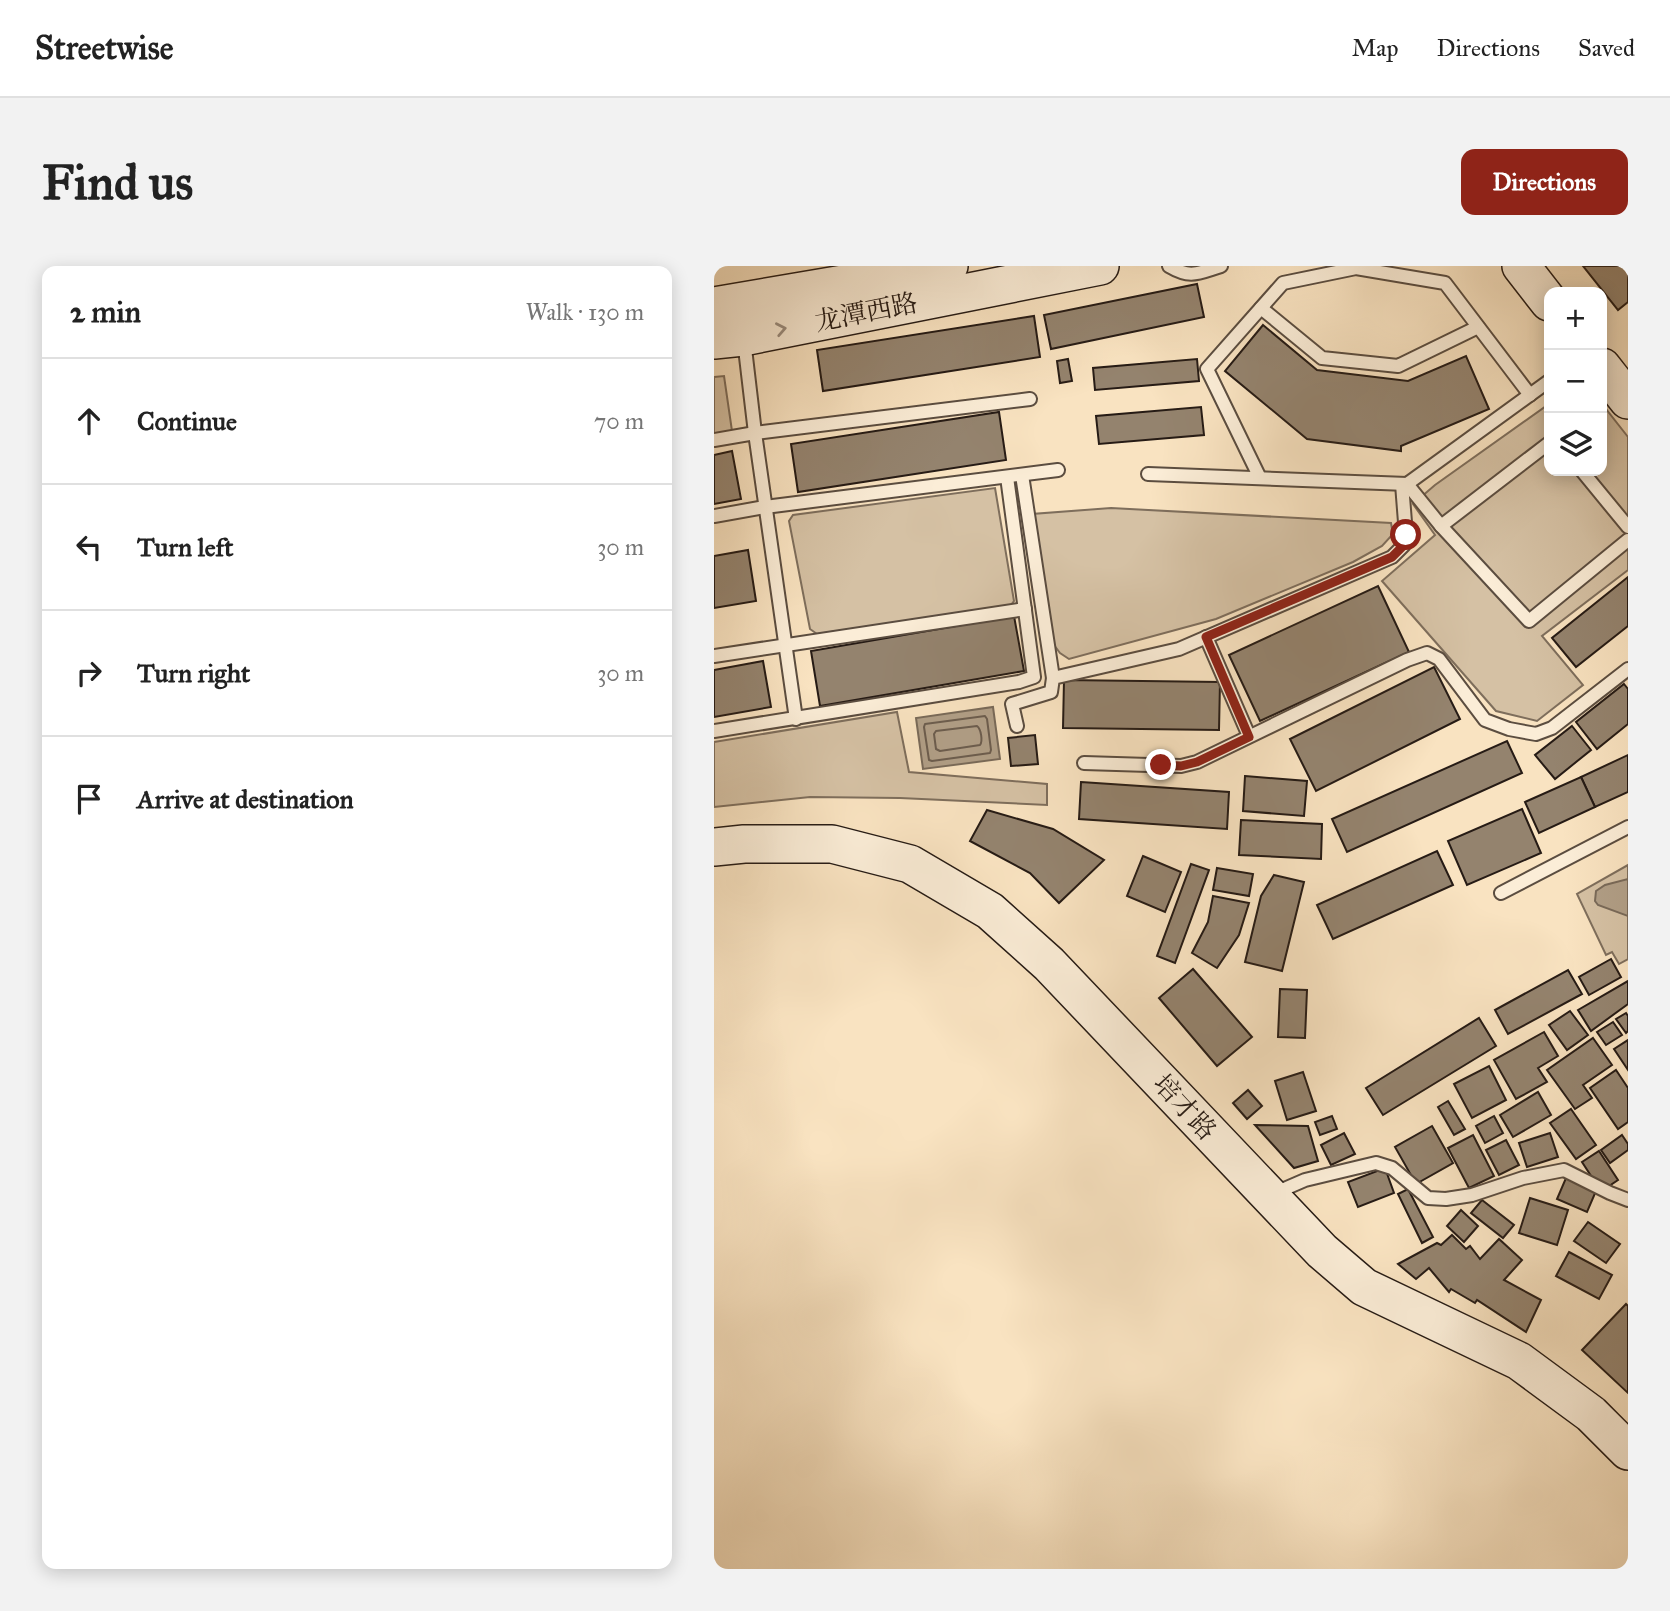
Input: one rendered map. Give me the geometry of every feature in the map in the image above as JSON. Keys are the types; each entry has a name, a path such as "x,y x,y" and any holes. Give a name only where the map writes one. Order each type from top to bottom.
{"street":[{"name":"龙潭西路","path":"714,306 949,266"},
{"name":"龙潭西路","path":"729,338 1100,266"},
{"path":"1521,266 1544,296"},
{"path":"1607,373 1628,400"},
{"name":"培才路","path":"714,847 744,844 832,844 909,864 990,911 1049,964 1322,1251 1364,1287 1519,1361 1591,1414 1628,1451"}],"lane":[{"path":"1169,266 1182,274 1197,274 1221,266"},
{"path":"1260,478 1207,369 1283,283 1356,268 1445,283 1530,395"},
{"path":"1261,308 1322,358 1398,366 1478,327"},
{"path":"729,338 755,433 796,719"},
{"path":"1148,474 1405,484 1544,385"},
{"path":"714,440 1030,399"},
{"path":"1441,526 1544,447"},
{"path":"714,516 765,507 1058,470"},
{"path":"1017,726 1012,704 1051,692 1054,678 1022,475"},
{"path":"1586,476 1628,527"},
{"path":"714,731 1018,682 1034,677 1007,477"},
{"path":"1405,484 1529,621 1628,540"},
{"path":"1054,678 1179,649 1392,557 1404,545 1406,535 1405,484"},
{"path":"714,656 1025,609"},
{"path":"1206,637 1249,737"},
{"path":"1084,763 1181,766 1197,762 1407,660 1427,653 1439,659 1485,720 1509,729 1536,734 1552,728 1628,669"},
{"path":"1501,893 1628,827"},
{"path":"1269,1196 1305,1180 1376,1163 1392,1168 1428,1198 1446,1199 1472,1195 1522,1178 1564,1170 1610,1194 1628,1200"}],"shaded area":[{"path":"724,376 732,431 714,434 714,377"},
{"path":"1544,408 1544,476 1607,476 1607,410 1628,437 1628,570 1542,636 1583,685 1537,721 1496,711 1382,581 1435,535 1413,504 1435,485"},
{"path":"995,488 1014,601 1010,606 817,634 810,629 789,521 793,515"},
{"path":"1111,508 1391,523 1393,534 1382,546 1353,562 1216,619 1069,659 1060,653 1051,641 1032,514"},
{"path":"897,712 909,772 1047,784 1047,805 810,797 714,807 714,742"},
{"path":"1628,865 1628,959 1619,964 1612,952 1606,955 1577,894"}],"water":[{"path":"993,707 1000,759 923,769 916,718"},
{"path":"1628,879 1628,916 1598,905 1595,901 1596,891 1605,885"}],"building":[{"path":"1583,266 1628,266 1628,302 1618,310 1607,296 1607,287 1600,287"},
{"path":"1197,284 1204,317 1051,349 1044,315"},
{"path":"1034,316 1040,357 823,391 817,350"},
{"path":"1263,325 1317,370 1408,381 1466,356 1489,409 1401,446 1401,451 1307,439 1225,371"},
{"path":"1068,359 1072,381 1060,383 1057,361"},
{"path":"1197,359 1199,381 1095,390 1093,368"},
{"path":"1201,407 1204,435 1099,444 1096,416"},
{"path":"999,412 1006,460 798,492 791,444"},
{"path":"732,451 741,499 714,504 714,455"},
{"path":"748,550 756,601 714,608 714,556"},
{"path":"1628,577 1628,626 1576,667 1552,638"},
{"path":"1378,586 1409,652 1260,721 1229,655"},
{"path":"1014,616 1024,671 820,706 811,651"},
{"path":"763,661 771,707 714,717 714,670"},
{"path":"1434,667 1460,719 1316,791 1290,739"},
{"path":"1064,680 1220,682 1219,730 1063,728"},
{"path":"1624,684 1628,689 1628,724 1597,749 1576,722"},
{"path":"1572,726 1591,750 1555,779 1535,755"},
{"path":"1035,735 1038,764 1011,766 1008,738"},
{"path":"1507,741 1522,773 1347,852 1332,819"},
{"path":"1628,755 1628,792 1595,807 1581,777"},
{"path":"1245,776 1307,781 1304,816 1243,811"},
{"path":"1581,777 1595,807 1539,833 1525,802"},
{"path":"1081,782 1229,792 1227,829 1079,819"},
{"path":"1522,809 1541,853 1467,885 1448,841"},
{"path":"987,810 1053,829 1104,860 1059,903 1030,873 970,841"},
{"path":"1241,820 1322,824 1321,859 1239,855"},
{"path":"1437,851 1453,885 1333,939 1317,905"},
{"path":"1143,856 1181,872 1165,912 1127,896"},
{"path":"1191,864 1209,870 1175,963 1157,956"},
{"path":"1217,868 1253,874 1249,896 1213,890"},
{"path":"1274,875 1304,882 1282,971 1245,962 1261,896"},
{"path":"1213,896 1249,903 1239,935 1217,968 1192,953 1208,922"},
{"path":"1611,959 1621,977 1589,995 1579,977"},
{"path":"1193,969 1252,1037 1217,1066 1159,998"},
{"path":"1568,970 1582,994 1508,1034 1495,1010"},
{"path":"1628,981 1628,1004 1591,1031 1578,1010"},
{"path":"1280,989 1307,990 1305,1038 1278,1037"},
{"path":"1570,1011 1588,1035 1567,1050 1549,1025"},
{"path":"1626,1013 1628,1031 1626,1033 1616,1019"},
{"path":"1479,1018 1496,1046 1383,1115 1366,1088"},
{"path":"1613,1022 1622,1035 1606,1045 1597,1032"},
{"path":"1544,1032 1558,1056 1538,1068 1547,1082 1516,1099 1494,1060"},
{"path":"1593,1038 1612,1065 1583,1085 1592,1098 1575,1109 1547,1070"},
{"path":"1628,1040 1628,1070 1614,1049"},
{"path":"1489,1066 1506,1100 1472,1118 1454,1084"},
{"path":"1616,1070 1628,1088 1628,1122 1618,1129 1590,1088"},
{"path":"1303,1072 1316,1111 1287,1120 1275,1081"},
{"path":"1248,1090 1262,1106 1247,1119 1233,1103"},
{"path":"1538,1092 1551,1115 1513,1137 1500,1115"},
{"path":"1448,1101 1465,1129 1454,1135 1438,1107"},
{"path":"1571,1109 1596,1145 1576,1159 1550,1123"},
{"path":"1332,1116 1337,1129 1320,1135 1315,1122"},
{"path":"1494,1116 1503,1133 1485,1143 1476,1126"},
{"path":"1255,1125 1308,1126 1318,1161 1294,1168"},
{"path":"1432,1126 1453,1163 1416,1184 1395,1147"},
{"path":"1344,1133 1355,1154 1331,1165 1321,1145"},
{"path":"1550,1133 1558,1157 1527,1167 1519,1143"},
{"path":"1473,1135 1494,1176 1469,1188 1448,1148"},
{"path":"1622,1135 1628,1144 1628,1150 1610,1163 1601,1150"},
{"path":"1506,1140 1519,1165 1499,1175 1486,1150"},
{"path":"1599,1151 1618,1180 1606,1188 1595,1182 1582,1162"},
{"path":"1385,1168 1394,1193 1358,1207 1348,1182"},
{"path":"1566,1178 1596,1191 1587,1212 1557,1199"},
{"path":"1408,1189 1433,1237 1422,1243 1398,1194"},
{"path":"1530,1198 1568,1210 1557,1245 1519,1233"},
{"path":"1482,1200 1514,1225 1503,1238 1471,1213"},
{"path":"1461,1210 1478,1226 1464,1242 1447,1226"},
{"path":"1588,1222 1620,1244 1606,1263 1574,1241"},
{"path":"1452,1235 1466,1249 1470,1246 1480,1259 1499,1239 1522,1260 1504,1280 1541,1300 1526,1332 1477,1300 1475,1303 1451,1289 1449,1292 1429,1268 1416,1279 1398,1264 1437,1243 1441,1245"},
{"path":"1569,1252 1612,1275 1599,1299 1556,1276"},
{"path":"1626,1304 1628,1306 1628,1393 1582,1350"}],"route":[{"path":"1161,765 1181,766 1197,762 1249,737 1206,637 1392,557 1404,545 1406,535"}]}
